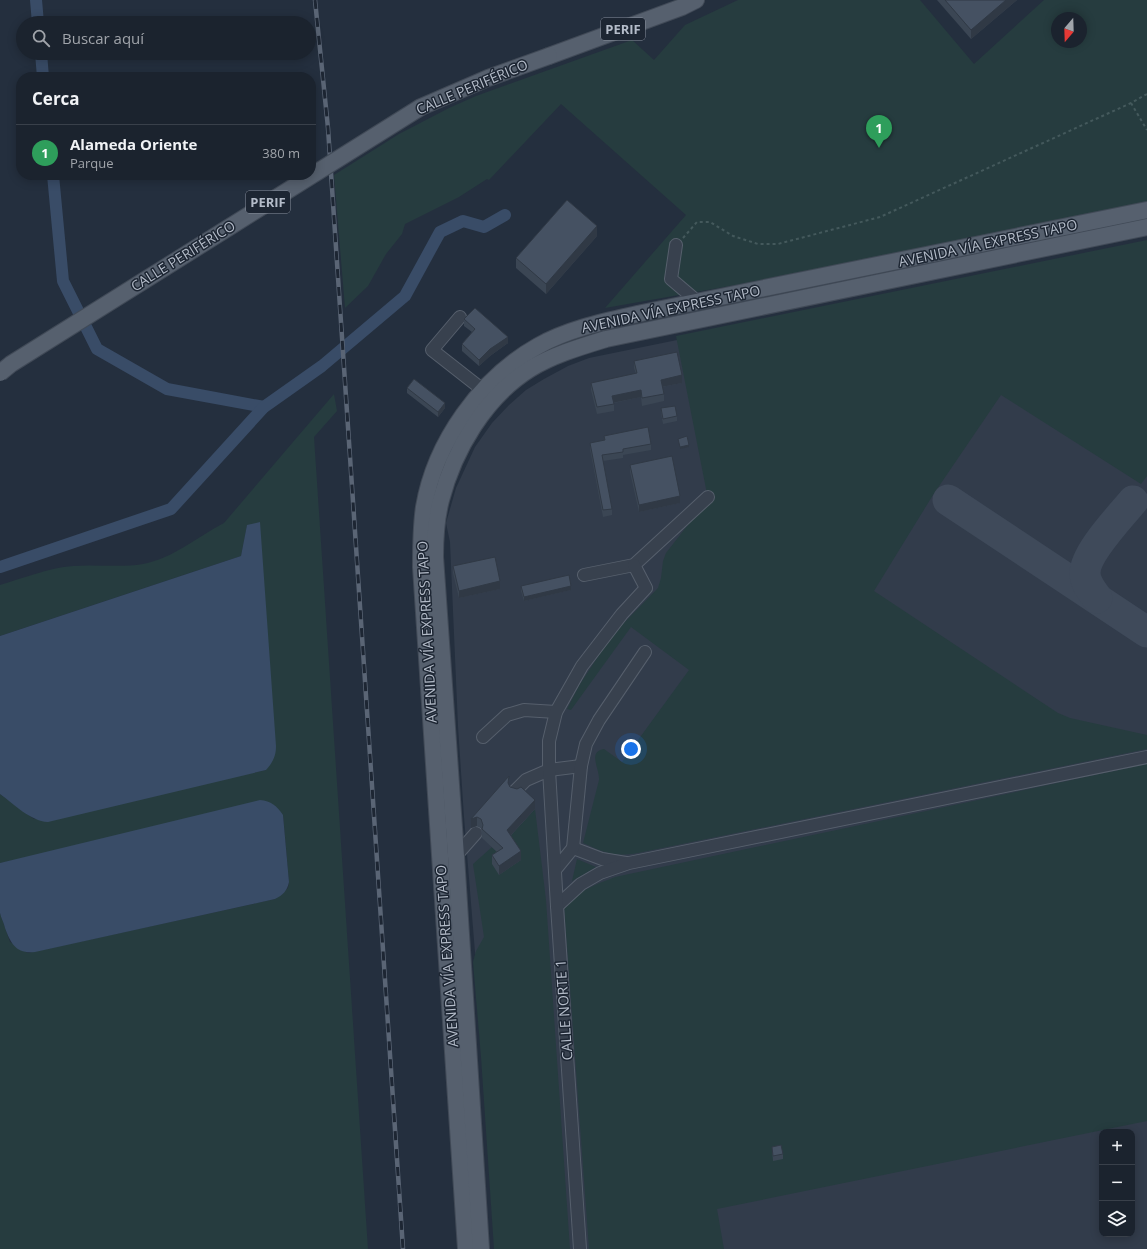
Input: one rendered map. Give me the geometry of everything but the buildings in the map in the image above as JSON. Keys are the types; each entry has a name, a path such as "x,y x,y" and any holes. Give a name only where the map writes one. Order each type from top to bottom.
{"main road":[{"name":"CALLE PERIFÉRICO","path":"316,173 421,107 488,78 682,7 696,0"},
{"name":"CALLE PERIFÉRICO","path":"0,373 24,356 305,180"},
{"name":"AVENIDA VÍA EXPRESS TAPO","path":"466,1249 421,568 421,537 424,507 430,481 438,460 468,408 494,378 516,360 538,346 567,333 594,324 1147,210"},
{"name":"AVENIDA VÍA EXPRESS TAPO","path":"481,1249 456,856 434,557 440,501 448,476 456,458 476,423 508,385 530,370 550,359 574,349 606,339 1147,227"}],"lane":[{"path":"676,245 671,279 698,302"},
{"path":"460,317 432,350 483,390"},
{"path":"584,576 634,565 708,497"},
{"name":"CALLE NORTE 1","path":"580,1249 548,770 549,741 556,712 582,666 622,614 646,588 634,565"},
{"path":"555,870 573,848 581,766 586,744 599,720 646,652"},
{"path":"483,737 507,715 524,710 556,712"},
{"path":"557,906 581,884 600,873 629,863 1147,757"},
{"path":"515,790 526,780 548,770 581,766"},
{"path":"441,873 476,833"},
{"path":"573,848 602,859 629,863"}],"path":[{"path":"676,245 697,222 710,222 733,236 758,244 778,244 880,217 1131,103 1147,94"},
{"path":"1131,103 1147,130"}],"shaded area":[{"path":"1147,244 1147,1249 495,1249 482,1038 458,726 450,542 446,523 456,488 475,447 492,423 526,390 568,366 589,358"}],"green space":[{"path":"738,0 920,0 974,64 1044,0 1147,0 1147,203 736,285 605,308 686,215 561,104 489,180 487,179 459,197 405,224 402,234 386,254 368,286 345,308 334,175 399,134 476,96 632,40 654,60 685,25"},
{"path":"1147,240 1147,476 1141,484 1001,395 933,495 874,591 1058,713 1070,718 1147,735 1147,749 638,853 622,855 609,853 583,843 599,780 595,757 596,754 604,749 622,762 689,670 631,627 571,710 567,709 580,684 607,643 619,628 658,588 666,553 708,499 676,336"},
{"path":"334,394 337,411 314,437 368,1249 0,1249 0,913 10,942 28,953 275,899 288,888 289,882 283,815 0,863 0,794 34,819 266,770 247,526 241,556 0,636 0,585 45,571 64,567 126,566 143,564 175,552 224,523"},
{"path":"1147,764 1147,1121 1108,1129 1099,1129 1099,1131 717,1209 724,1249 589,1249 564,905 588,888 615,877"},
{"path":"535,809 546,900 570,1249 494,1249 473,962 476,951 484,937 473,864 492,847 497,851"},
{"path":"577,859 596,867 572,881"}],"water":[{"path":"260,522 276,746 274,759 266,770 48,822 35,819 0,794 0,636 241,556 247,525"},
{"path":"260,800 273,804 283,815 289,882 286,890 275,899 35,952 19,950 12,943 0,913 0,863"}],"waterway":[{"path":"36,0 37,16"},
{"path":"42,60 43,72"},
{"path":"53,180 63,281 97,349 167,389 264,407"},
{"path":"0,567 171,509 264,407 322,366 405,296 440,232 463,221 484,227 505,215"}],"taxiway":[{"path":"948,500 1147,632"},
{"path":"1097,598 1086,580 1085,573 1087,565 1104,536 1133,501"}],"railway":[{"path":"315,0 328,128 403,1249"}],"place":[{"name":"Alameda Oriente","path":"879,148"}]}
